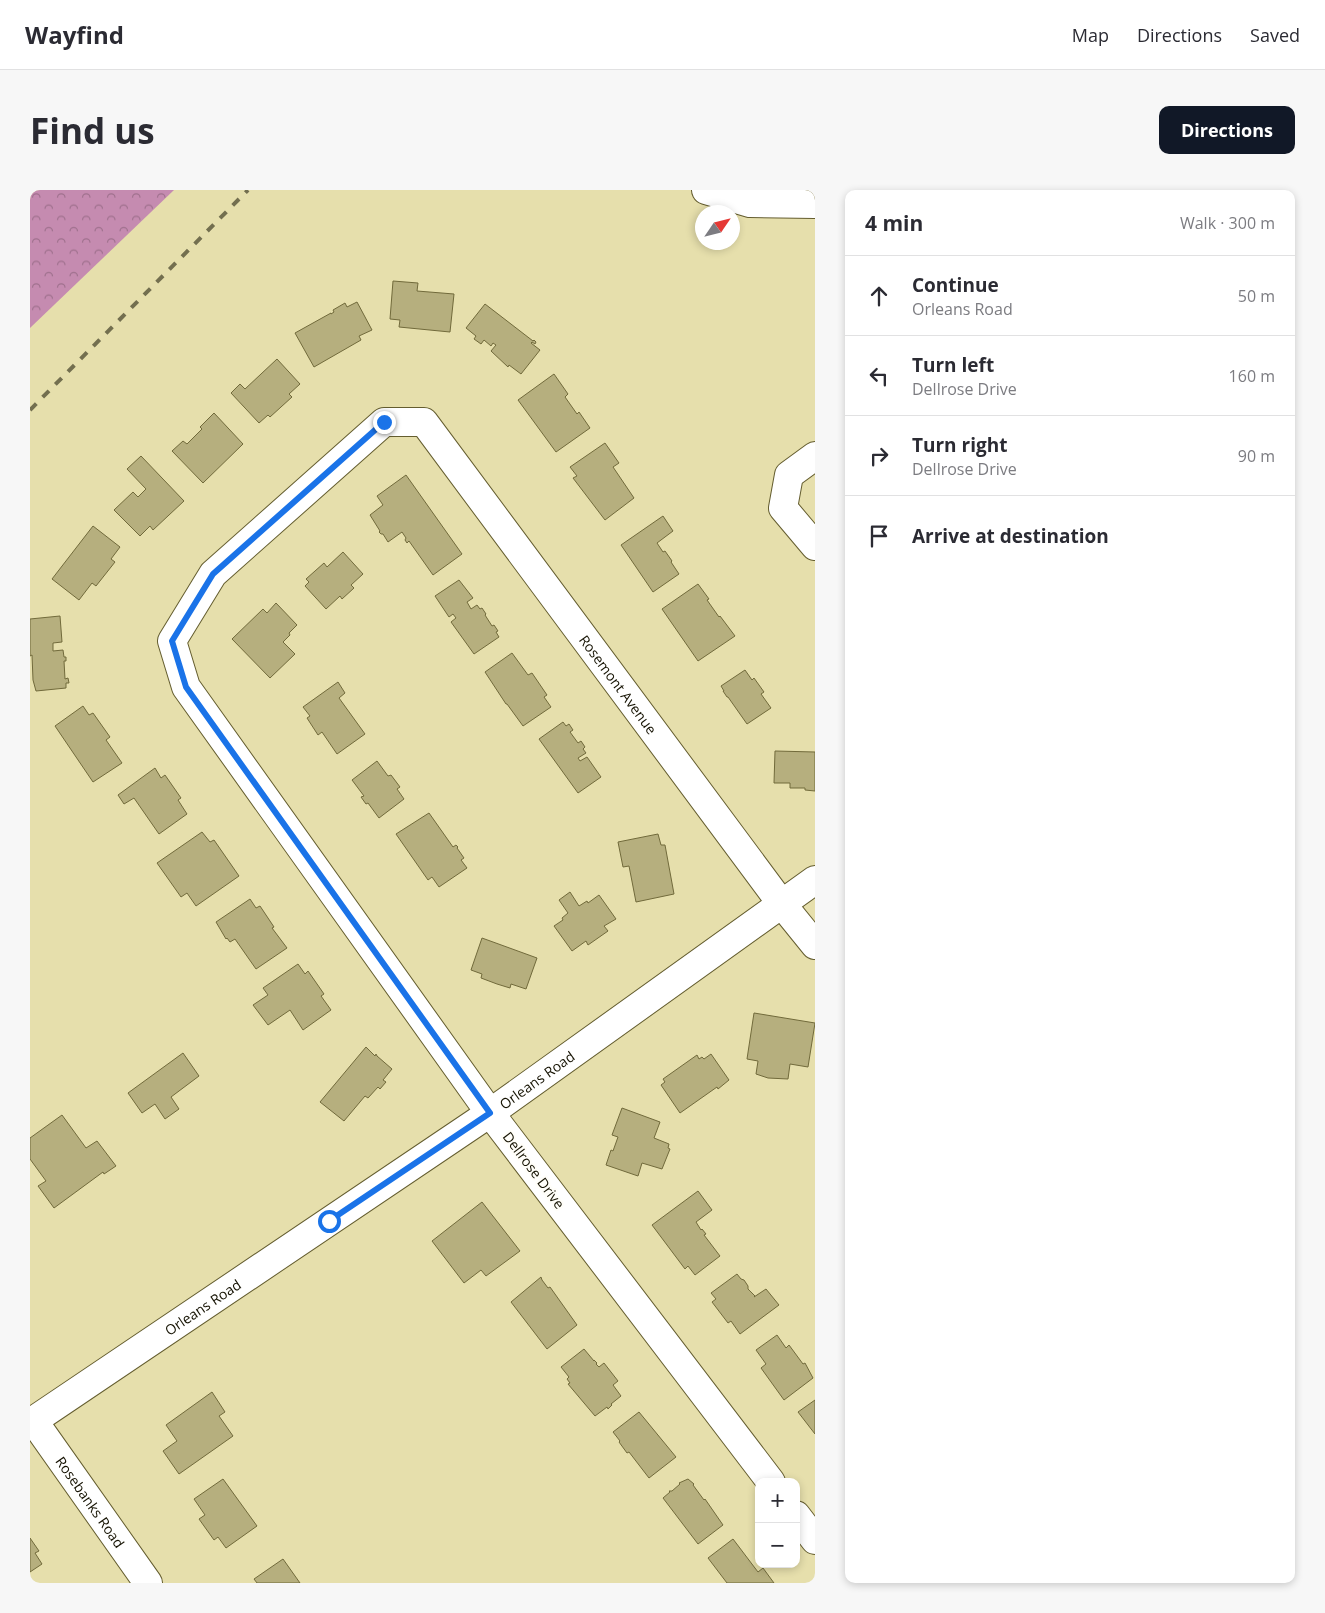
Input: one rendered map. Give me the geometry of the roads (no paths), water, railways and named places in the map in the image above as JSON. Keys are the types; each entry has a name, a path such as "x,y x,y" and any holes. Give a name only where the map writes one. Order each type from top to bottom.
{"street":[{"path":"706,190 750,202 815,204"},
{"name":"Dellrose Drive","path":"424,422 384,422 213,574 172,641 186,687 490,1113 768,1478"},
{"name":"Rosemont Avenue","path":"424,422 781,903 815,945"},
{"path":"815,456 789,475 782,508 815,546"},
{"name":"Orleans Road","path":"32,1421 490,1113 815,880"},
{"name":"Rosebanks Road","path":"32,1421 148,1583"},
{"path":"800,1520 815,1540"}],"railway":[{"path":"30,410 248,190"}]}
